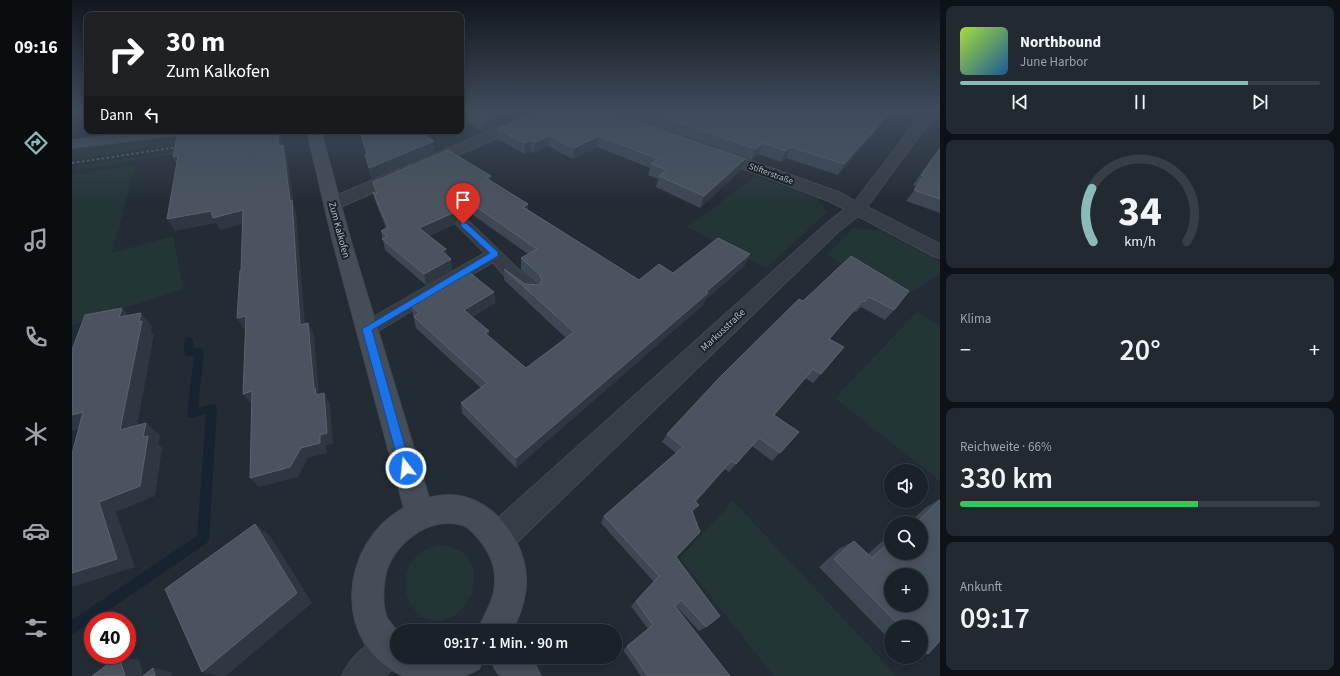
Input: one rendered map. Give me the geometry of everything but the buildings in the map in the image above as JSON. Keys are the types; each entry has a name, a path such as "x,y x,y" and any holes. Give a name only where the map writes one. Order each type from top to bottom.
{"street":[{"path":"72,144 92,142"},
{"name":"Zum Kalkofen","path":"317,142 332,204 420,514"},
{"path":"332,204 476,142"},
{"name":"Markusstraße","path":"499,538 833,227 858,208 908,142"},
{"name":"Stifterstraße","path":"700,148 835,197 940,252"},
{"path":"390,646 374,627 368,606 367,599 370,572 381,547 398,527 420,514 442,509 464,511 484,522 499,538 509,561 511,588 504,615 498,624"},
{"path":"360,676 390,657"},
{"path":"420,664 438,666 444,664"},
{"path":"513,664 523,676"}],"lane":[{"path":"463,224 496,254 510,272 532,291"},
{"path":"367,329 496,254"}],"shaded area":[{"path":"132,142 193,142 72,160 72,149"},
{"path":"225,142 247,142 76,170 77,166 166,153"},
{"path":"135,165 112,253 173,236 183,289 72,325 72,175"},
{"path":"756,176 817,198 827,212 766,268 688,227"},
{"path":"853,228 882,231 940,262 940,274 899,300 827,255"},
{"path":"917,312 940,326 940,481 928,472 928,464 918,464 835,398"},
{"path":"733,501 884,662 884,664 897,676 774,676 680,558"},
{"path":"439,545 460,551 471,563 474,578 470,594 462,609 449,618 434,621 418,613 413,607 406,593 406,576 408,569 417,556 430,548"}],"waterway":[{"path":"72,628 203,539 212,408 192,414 199,351 189,353 189,340"}],"railway":[{"path":"72,163 185,146"}],"route":[{"path":"406,468 367,329 496,254 463,224"}]}
